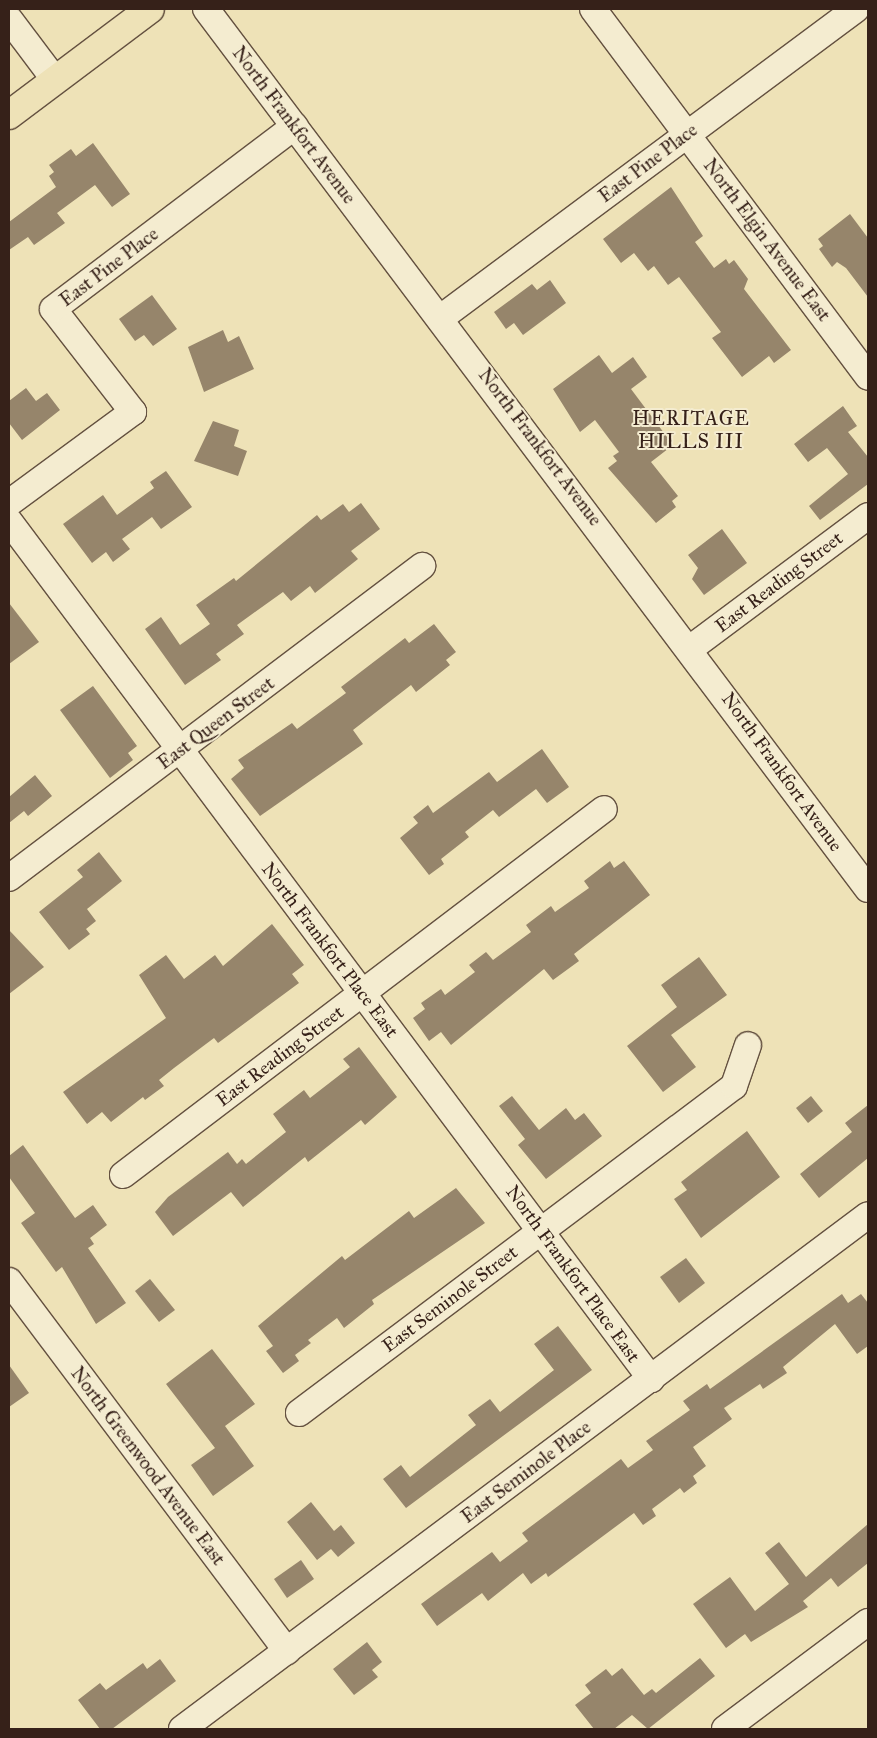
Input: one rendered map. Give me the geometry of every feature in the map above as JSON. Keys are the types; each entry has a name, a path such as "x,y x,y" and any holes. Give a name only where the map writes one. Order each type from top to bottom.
{"main road":[{"path":"9,115 150,9"}],"street":[{"name":"North Frankfort Avenue","path":"206,9 442,317 868,889"},
{"name":"North Elgin Avenue East","path":"593,9 868,376"},
{"name":"East Pine Place","path":"442,317 856,9"},
{"path":"9,19 55,80"},
{"name":"East Pine Place","path":"9,503 133,412 53,309 295,126"},
{"name":"East Reading Street","path":"690,648 868,516"},
{"name":"North Frankfort Place East","path":"9,521 651,1379"},
{"name":"East Queen Street","path":"9,878 181,750 422,566"},
{"name":"East Reading Street","path":"123,1175 604,809"},
{"name":"East Seminole Street","path":"299,1413 734,1086 748,1045"},
{"name":"East Seminole Place","path":"182,1729 651,1379 865,1223"},
{"name":"North Greenwood Avenue East","path":"9,1281 287,1651"},
{"path":"725,1729 868,1622"}],"building":[{"path":"93,143 130,194 112,207 95,185 57,213 65,223 34,245 28,237 9,250 9,222 56,187 49,176 54,172 49,165 71,149 76,156"},
{"path":"671,187 703,236 695,242 714,268 726,259 729,264 734,260 748,279 744,289 791,350 774,363 769,356 742,377 712,338 721,332 679,277 668,285 654,266 648,271 634,253 621,263 603,239"},
{"path":"850,214 868,238 868,297 846,268 837,262 832,267 819,249 823,246 818,239"},
{"path":"550,280 566,303 523,335 514,323 506,329 494,312 532,284 537,290"},
{"path":"152,295 177,329 153,346 144,335 135,341 119,319"},
{"path":"223,330 228,342 239,336 254,369 204,392 188,347"},
{"path":"599,355 612,373 633,357 647,377 631,389 673,445 651,462 678,496 672,501 676,507 656,523 608,468 617,461 613,456 619,452 595,420 580,432 553,389"},
{"path":"26,388 36,401 47,393 60,410 22,440 9,423 9,401"},
{"path":"843,406 857,426 848,432 868,457 868,484 820,520 809,506 848,474 827,448 808,462 794,444"},
{"path":"213,421 239,430 234,446 247,451 238,476 194,461"},
{"path":"166,471 192,507 161,529 152,517 122,539 130,549 113,562 106,552 92,563 63,524 103,495 117,515 154,488 150,482"},
{"path":"361,503 380,529 351,551 358,559 315,593 310,586 291,601 283,592 237,625 244,634 216,654 221,660 185,685 145,629 161,617 180,645 210,624 196,605 234,578 236,581 317,515 321,520 343,504 349,512"},
{"path":"722,529 747,563 704,595 692,579 698,568 688,555"},
{"path":"9,603 39,642 9,664"},
{"path":"434,624 456,652 446,660 450,665 416,692 411,685 353,730 363,744 260,816 231,779 244,768 238,760 292,723 297,729 346,693 341,687 371,664 405,638 409,643"},
{"path":"93,686 137,746 128,753 133,760 110,778 60,710"},
{"path":"542,749 569,787 547,803 536,789 499,817 493,810 465,832 469,837 441,859 444,864 429,875 400,838 418,823 413,817 428,805 433,813 489,772 497,782"},
{"path":"35,775 52,796 28,816 24,811 9,823 9,797"},
{"path":"99,852 122,881 87,909 96,921 86,929 90,934 69,950 39,912 83,877 77,870"},
{"path":"610,861 614,868 624,861 650,895 574,954 579,961 553,980 544,969 451,1045 441,1032 429,1041 413,1018 425,1009 421,1003 441,989 445,995 475,972 469,965 486,952 493,960 531,932 526,925 551,906 555,912 589,888 584,881"},
{"path":"272,924 304,965 292,974 299,983 218,1043 214,1038 174,1068 159,1080 164,1086 145,1100 143,1097 111,1122 102,1112 87,1124 63,1092 166,1018 139,975 166,955 184,979 215,955 223,966"},
{"path":"9,930 44,967 9,994"},
{"path":"699,957 727,995 671,1035 696,1067 663,1092 627,1046 677,1007 661,985"},
{"path":"359,1047 397,1097 365,1125 361,1120 308,1162 305,1157 243,1207 231,1192 173,1236 155,1212 168,1197 228,1152 237,1164 242,1159 246,1164 286,1132 273,1114 304,1090 310,1098 350,1067 343,1059"},
{"path":"512,1096 539,1130 566,1108 575,1120 584,1113 602,1136 546,1179 518,1145 525,1139 499,1106"},
{"path":"811,1096 823,1111 808,1123 796,1108"},
{"path":"868,1105 868,1158 819,1198 800,1174 852,1132 845,1123"},
{"path":"747,1131 780,1177 701,1238 674,1199 687,1190 681,1182"},
{"path":"23,1145 75,1218 93,1205 107,1225 90,1238 94,1244 88,1248 126,1303 96,1324 62,1267 56,1272 21,1223 35,1213 9,1177 9,1156"},
{"path":"456,1188 485,1223 372,1300 374,1304 344,1328 337,1318 308,1340 311,1343 295,1355 299,1361 283,1373 266,1351 273,1346 258,1326 342,1256 345,1260 409,1211 414,1218"},
{"path":"686,1258 705,1283 679,1303 660,1277"},
{"path":"150,1279 175,1310 159,1322 135,1291"},
{"path":"842,1294 848,1303 861,1294 868,1303 868,1346 857,1354 835,1324 783,1367 787,1373 763,1389 760,1384 724,1408 732,1419 693,1447 706,1466 693,1476 697,1483 684,1493 680,1488 652,1509 656,1516 643,1525 634,1513 548,1577 546,1573 531,1584 523,1573 488,1601 482,1593 437,1626 421,1604 492,1552 500,1562 528,1541 522,1533 621,1459 628,1468 653,1450 646,1441 690,1410 683,1401 707,1384 710,1389"},
{"path":"558,1326 592,1370 406,1508 383,1479 401,1465 410,1477 476,1425 468,1415 490,1399 500,1412 554,1370 534,1344"},
{"path":"212,1349 255,1404 225,1426 254,1466 213,1496 191,1465 215,1448 166,1384"},
{"path":"9,1365 29,1393 9,1407"},
{"path":"311,1502 334,1531 341,1525 355,1543 338,1557 331,1549 317,1560 287,1522"},
{"path":"868,1524 868,1563 838,1587 831,1578 803,1601 808,1607 751,1642 745,1634 726,1648 693,1604 730,1577 755,1611 789,1584 765,1553 779,1542 806,1577"},
{"path":"301,1560 314,1579 287,1598 274,1579"},
{"path":"367,1642 382,1662 372,1670 378,1677 354,1695 333,1669"},
{"path":"700,1658 715,1676 648,1729 632,1715 614,1729 594,1729 575,1705 591,1693 585,1685 606,1669 612,1676 622,1668 644,1695 652,1689 656,1693"},
{"path":"160,1659 176,1681 112,1729 100,1729 78,1700 100,1683 106,1690 143,1663 147,1669"}],"district":[{"name":"HERITAGE HILLS III","path":"691,430"}]}
